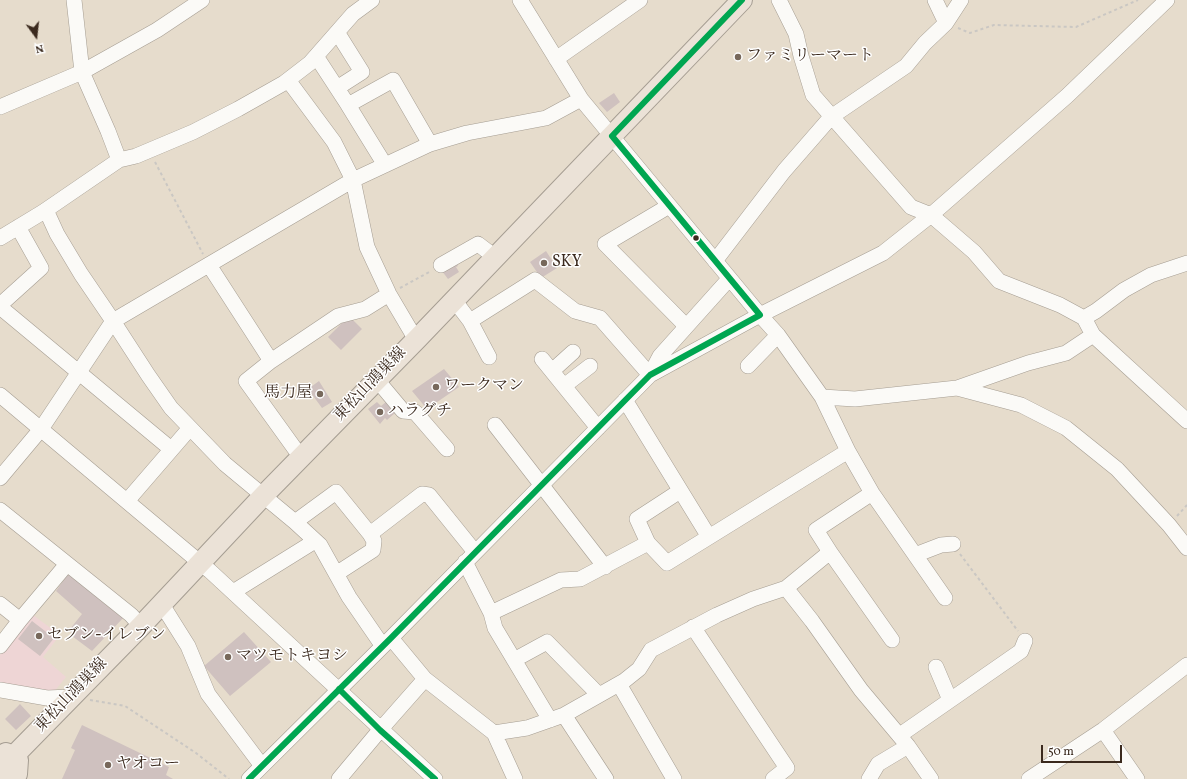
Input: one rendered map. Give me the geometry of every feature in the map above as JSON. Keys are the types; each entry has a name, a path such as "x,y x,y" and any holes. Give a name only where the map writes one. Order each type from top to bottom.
{"main road":[{"name":"東松山鴻巣線","path":"12,768 70,697 141,626 301,456 417,339 742,0"}],"street":[{"path":"74,0 82,72 119,160"},
{"path":"0,107 82,72 156,30 202,0"},
{"path":"0,238 46,210 119,160 136,156 193,132 238,109 288,80 310,63 353,14 372,0"},
{"path":"520,0 581,99 729,279 778,335 822,397 848,451 872,494 945,598"},
{"path":"556,59 640,0"},
{"path":"779,0 796,34 813,95 911,207 931,215 974,252 999,281 1060,305 1084,318 1092,335 1187,421"},
{"path":"935,0 946,23"},
{"path":"715,261 784,171 832,117 906,66 925,43 946,23 961,0"},
{"path":"249,779 650,375 760,315 883,253 931,215 1067,96 1167,0"},
{"path":"337,32 362,72 337,88"},
{"path":"316,56 385,165"},
{"path":"288,80 334,142 353,180 367,247 389,294 417,339"},
{"path":"348,105 393,80 430,144"},
{"path":"0,478 41,429 113,321 353,180 430,144 467,133 546,118 581,99"},
{"path":"669,206 606,244 686,326"},
{"path":"46,210 81,274 171,408 225,464 264,495 320,545 350,597 387,641 425,679 494,733 514,779"},
{"path":"18,227 41,268 0,306 77,373 171,450"},
{"path":"441,265 478,244 495,258"},
{"path":"1084,318 1124,290 1151,275 1187,263"},
{"path":"209,265 271,361"},
{"path":"650,375 660,356 729,279"},
{"path":"470,322 535,280 575,310 600,318 650,375"},
{"path":"301,456 246,381 271,361 338,316 365,309 389,294"},
{"path":"454,300 470,322 489,357"},
{"path":"748,366 778,335"},
{"path":"822,397 855,399 957,388 1028,363 1066,352 1092,335"},
{"path":"552,371 573,352"},
{"path":"542,359 598,428"},
{"path":"564,386 590,366"},
{"path":"376,380 403,412 415,412 447,449"},
{"path":"957,388 1021,405 1066,428 1117,469 1169,525 1187,548"},
{"path":"0,395 128,501 233,592 339,689 380,730 435,779"},
{"path":"625,400 709,536"},
{"path":"495,426 605,567"},
{"path":"128,501 190,428"},
{"path":"680,491 637,520 648,543 667,563 848,451"},
{"path":"295,522 336,492 370,534 374,540 373,550 336,574"},
{"path":"370,534 422,494 429,495 470,557 491,613 495,628 550,720"},
{"path":"872,494 816,530 892,640"},
{"path":"0,510 131,615 141,626"},
{"path":"233,592 315,541"},
{"path":"491,613 561,580 580,579 648,543"},
{"path":"915,555 941,545 953,544"},
{"path":"494,733 527,728 564,714 619,684 639,669 651,650 693,627 753,599 786,588 830,552"},
{"path":"0,646 67,564"},
{"path":"786,588 812,621 861,690 904,741 931,779"},
{"path":"162,603 188,646 208,694 262,766"},
{"path":"0,604 20,620"},
{"path":"693,627 787,768 773,779"},
{"path":"869,779 878,764 950,700 1021,651 1025,641"},
{"path":"514,660 547,642 599,695"},
{"path":"936,667 950,700"},
{"path":"1029,779 1104,730 1185,671"},
{"path":"339,779 425,679"},
{"path":"619,684 674,779"},
{"path":"0,690 47,698 70,697"},
{"path":"564,714 606,779"},
{"path":"1104,730 1137,779"}],"path":[{"path":"946,23 970,33 994,26 1076,26 1138,0"},
{"path":"148,150 209,265"},
{"path":"389,294 441,265"},
{"path":"953,544 1025,641"},
{"path":"70,697 125,706 196,753 230,779"}],"shaded area":[{"path":"33,615 60,635 43,657 66,677 53,693 0,687 0,655"}],"building":[{"path":"614,93 620,102 607,112 599,103"},
{"path":"546,251 557,268 541,278 530,262"},
{"path":"456,262 458,266 456,267 459,272 448,279 442,271"},
{"path":"349,316 362,329 341,350 328,337"},
{"path":"444,369 459,387 427,409 412,391"},
{"path":"319,381 332,402 322,408 308,389"},
{"path":"377,402 381,406 386,402 395,413 387,420 385,418 380,424 368,409"},
{"path":"68,574 124,617 92,651 72,636 70,629 82,614 56,591"},
{"path":"32,621 54,638 40,656 18,639"},
{"path":"244,632 271,662 230,696 204,666"},
{"path":"20,704 31,716 16,730 5,719"},
{"path":"82,725 169,767 166,775 173,779 62,779 75,750 71,748"}],"transit line":[{"path":"612,136 742,0"},
{"path":"249,779 391,638 650,375 760,315 612,136"},
{"path":"339,689 380,730 435,779"}],"place":[{"name":"ファミリーマート","path":"738,57"},
{"name":"SKY","path":"544,263"},
{"name":"ワークマン","path":"436,387"},
{"name":"馬力屋","path":"320,394"},
{"name":"ハラグチ","path":"380,412"},
{"name":"セブン-イレブン","path":"39,636"},
{"name":"マツモトキヨシ","path":"228,657"},
{"name":"ヤオコー","path":"108,765"}]}
